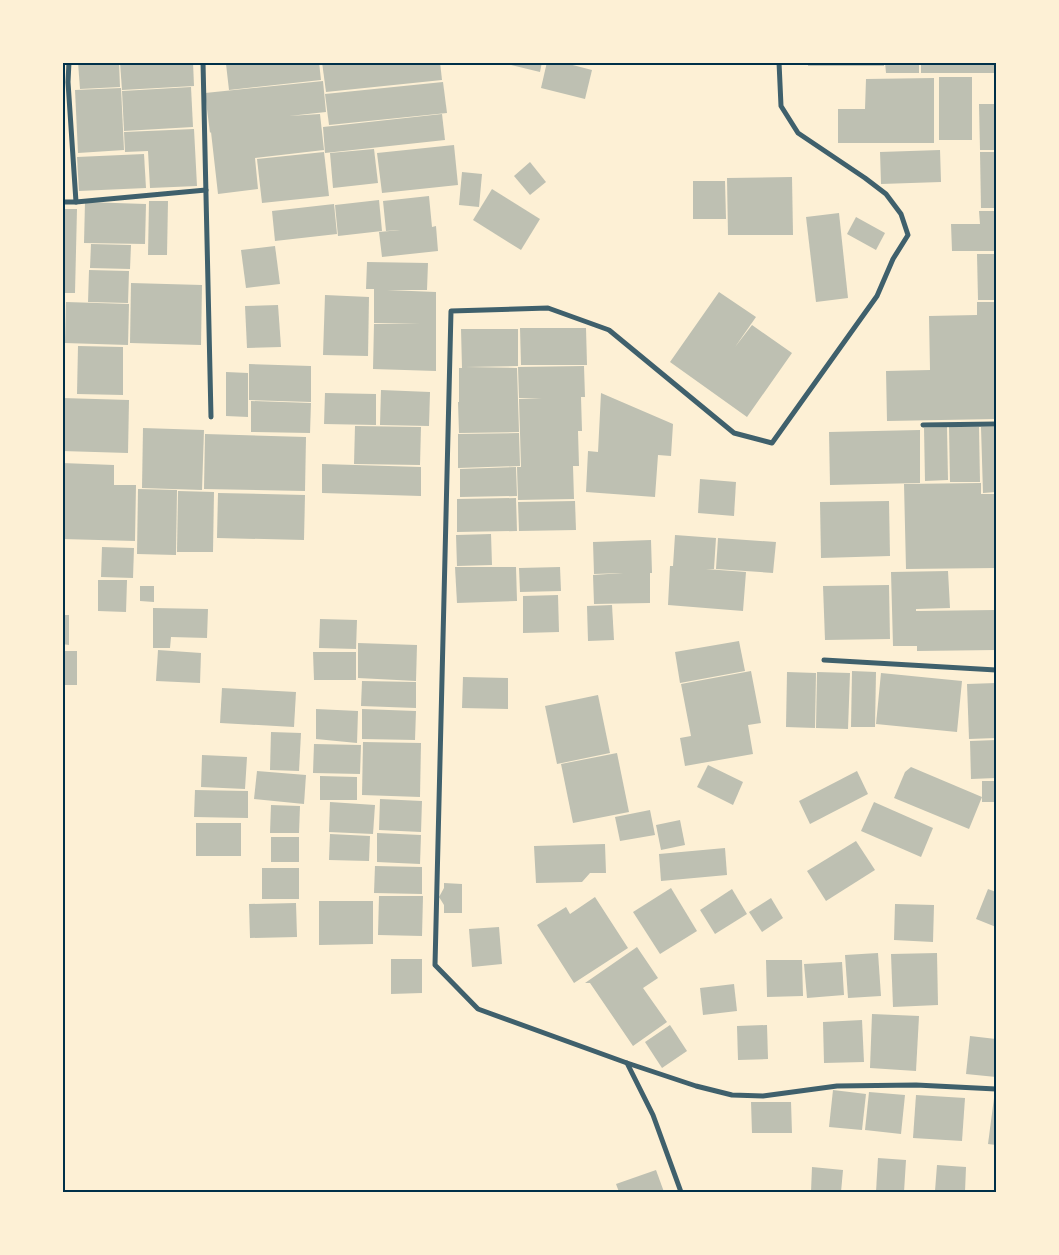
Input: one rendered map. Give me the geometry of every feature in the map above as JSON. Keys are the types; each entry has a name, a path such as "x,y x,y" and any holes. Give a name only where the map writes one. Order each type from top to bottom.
{"street":[{"path":"69,62 68,82 76,202"},
{"path":"203,62 212,418"},
{"path":"779,62 781,106 798,132 886,194 901,214 908,235 893,259 877,296 772,443 734,433 609,330 548,308 451,311 435,965 478,1009 627,1063 696,1086 732,1094 764,1096 837,1086 996,1089"},
{"path":"62,202 206,190"},
{"path":"923,425 996,424"},
{"path":"824,660 996,670"},
{"path":"627,1063 653,1115 682,1192"}],"building":[{"path":"78,62 119,62 120,87 80,89"},
{"path":"120,62 193,62 194,86 122,90"},
{"path":"229,62 319,62 321,80 229,90 226,64 229,64"},
{"path":"322,62 440,62 442,80 326,92"},
{"path":"499,62 542,62 540,72"},
{"path":"547,62 561,62 592,70 585,99 541,88"},
{"path":"664,62 710,62 710,64 664,65"},
{"path":"808,62 884,62 884,66 808,66"},
{"path":"885,62 919,62 919,73 886,73"},
{"path":"921,62 996,62 996,73 921,73"},
{"path":"939,77 972,77 972,140 939,140"},
{"path":"934,78 934,143 838,143 838,109 865,109 866,79"},
{"path":"323,81 326,112 289,116 320,114 324,150 255,158 258,189 218,194 205,93"},
{"path":"443,82 447,113 329,125 325,94"},
{"path":"191,87 193,127 124,131 122,91"},
{"path":"121,88 124,150 78,153 75,90"},
{"path":"62,95 65,95 64,132 62,132"},
{"path":"979,104 996,104 996,150 980,150"},
{"path":"442,114 445,140 325,153 323,127"},
{"path":"194,129 197,186 150,188 148,151 125,152 124,132"},
{"path":"454,145 458,185 382,193 377,153"},
{"path":"374,149 378,183 333,188 330,153"},
{"path":"940,150 941,182 881,184 880,152"},
{"path":"324,152 329,196 262,203 257,159"},
{"path":"980,152 996,152 996,208 981,208"},
{"path":"144,154 146,188 79,191 77,157"},
{"path":"530,162 546,182 530,195 514,176"},
{"path":"462,172 482,174 479,207 459,205"},
{"path":"792,177 793,235 728,235 727,178"},
{"path":"693,181 725,181 726,219 693,219"},
{"path":"492,189 540,219 521,250 473,220"},
{"path":"429,196 432,227 436,226 438,251 382,257 379,232 400,230 386,231 383,201"},
{"path":"379,200 382,231 338,236 335,205"},
{"path":"149,201 168,201 167,255 148,255"},
{"path":"85,202 146,204 145,244 84,243"},
{"path":"334,204 337,234 275,241 272,211"},
{"path":"62,209 77,209 75,293 62,293"},
{"path":"979,211 996,211 996,251 952,251 951,224 980,224"},
{"path":"839,213 848,298 816,302 806,217"},
{"path":"856,217 885,233 876,250 847,234"},
{"path":"91,244 131,245 130,269 90,268"},
{"path":"275,246 280,284 246,288 241,250"},
{"path":"977,254 996,254 996,300 978,300"},
{"path":"367,262 428,263 427,290 387,290 436,292 436,371 373,369 374,324 420,324 374,323 374,289 366,289"},
{"path":"89,270 129,271 128,303 88,302"},
{"path":"131,283 202,285 201,345 130,343"},
{"path":"719,292 756,317 735,347 752,325 792,353 747,417 670,362"},
{"path":"325,295 369,297 368,356 323,355"},
{"path":"66,302 129,304 128,345 65,343"},
{"path":"977,302 996,302 996,419 887,421 886,371 930,370 929,316 977,315"},
{"path":"278,305 281,347 247,348 245,306"},
{"path":"520,328 586,328 587,365 521,365"},
{"path":"461,329 518,329 518,366 465,367 517,368 519,432 459,433 459,368 462,368"},
{"path":"78,346 123,347 123,395 77,394"},
{"path":"249,364 311,366 311,402 249,400"},
{"path":"584,366 585,397 581,397 582,431 578,431 579,466 573,466 574,499 518,500 517,467 521,467 519,399 542,398 519,398 518,367"},
{"path":"226,372 248,373 248,417 226,416"},
{"path":"381,390 430,392 429,426 380,425"},
{"path":"325,393 376,394 376,425 324,424"},
{"path":"601,393 673,424 671,456 658,455 655,497 586,492 588,451 598,452"},
{"path":"62,398 129,400 128,453 62,451"},
{"path":"251,401 311,403 310,433 251,432"},
{"path":"355,426 421,427 420,465 354,464"},
{"path":"947,427 948,480 925,481 924,428"},
{"path":"949,427 979,427 980,482 950,482"},
{"path":"981,427 996,427 996,492 983,493"},
{"path":"143,428 204,430 202,490 142,488"},
{"path":"920,430 920,483 830,485 829,432"},
{"path":"519,433 520,466 458,468 458,434"},
{"path":"205,434 306,437 305,491 204,489"},
{"path":"62,463 114,465 114,485 136,485 135,541 62,539"},
{"path":"322,464 421,467 421,496 322,493"},
{"path":"516,467 517,496 460,497 460,469"},
{"path":"700,479 736,482 734,516 698,513"},
{"path":"981,483 981,494 996,494 996,568 906,569 904,484"},
{"path":"138,489 177,490 176,555 137,554"},
{"path":"178,491 214,492 213,552 177,552"},
{"path":"218,493 305,495 304,540 217,538"},
{"path":"516,498 517,531 457,532 457,499"},
{"path":"575,501 576,530 519,531 518,502"},
{"path":"889,501 890,556 821,558 820,502"},
{"path":"491,534 492,565 457,566 456,535"},
{"path":"675,535 716,538 714,569 706,569 746,572 743,611 668,605 670,566 673,566"},
{"path":"718,538 776,542 773,573 716,569"},
{"path":"651,540 652,573 650,573 650,603 594,604 593,575 623,573 594,574 593,542"},
{"path":"102,547 134,548 133,578 101,577"},
{"path":"455,567 516,567 517,601 457,603"},
{"path":"560,567 561,591 520,592 519,568"},
{"path":"948,571 950,608 916,609 916,611 995,610 996,650 917,651 917,646 893,646 891,572"},
{"path":"98,580 127,580 126,612 98,611"},
{"path":"889,585 890,639 825,640 823,586"},
{"path":"140,586 154,586 154,602 140,601"},
{"path":"558,595 559,632 523,633 523,596"},
{"path":"612,605 614,640 588,641 587,606"},
{"path":"153,608 208,609 207,638 171,637 170,648 153,648"},
{"path":"62,615 69,615 69,645 62,644"},
{"path":"320,619 357,620 356,649 319,648"},
{"path":"739,641 745,671 680,683 675,652"},
{"path":"358,643 417,645 416,681 358,678"},
{"path":"158,650 201,653 200,683 156,681"},
{"path":"62,651 77,651 77,685 62,685"},
{"path":"313,652 356,652 356,680 314,680"},
{"path":"751,671 761,723 748,725 753,754 685,766 680,738 691,736 681,684"},
{"path":"852,671 876,672 875,727 851,727"},
{"path":"787,672 816,673 815,728 786,727"},
{"path":"817,672 850,673 848,729 816,728"},
{"path":"881,673 962,681 957,732 876,724"},
{"path":"463,677 508,678 508,709 462,708"},
{"path":"362,681 416,682 416,708 361,706"},
{"path":"996,683 996,738 969,739 967,684"},
{"path":"222,688 296,692 294,727 220,723"},
{"path":"598,695 610,753 557,764 545,706"},
{"path":"316,709 358,711 357,743 316,739"},
{"path":"362,709 416,711 415,740 362,739"},
{"path":"271,732 301,733 299,771 270,770"},
{"path":"996,740 996,778 971,779 970,741"},
{"path":"363,742 421,743 420,797 362,795"},
{"path":"314,744 361,745 360,774 313,773"},
{"path":"617,753 629,812 573,823 561,764"},
{"path":"202,755 247,757 245,789 201,787"},
{"path":"708,765 743,782 733,805 697,787"},
{"path":"911,767 982,797 969,829 894,798 905,772"},
{"path":"257,771 306,775 304,804 254,799"},
{"path":"857,771 868,794 810,824 799,801"},
{"path":"320,776 357,777 357,800 320,800"},
{"path":"982,781 996,781 996,802 982,802"},
{"path":"195,790 248,791 248,818 194,817"},
{"path":"380,799 422,801 421,832 379,830"},
{"path":"330,802 375,805 373,834 329,832"},
{"path":"874,802 933,828 921,857 861,831"},
{"path":"271,805 300,806 299,833 270,833"},
{"path":"650,810 655,835 620,841 615,817"},
{"path":"680,820 685,845 661,850 656,825"},
{"path":"196,823 241,823 241,856 196,856"},
{"path":"377,833 421,835 420,864 377,862"},
{"path":"330,834 370,836 369,861 329,860"},
{"path":"271,837 299,837 299,862 271,862"},
{"path":"856,841 875,870 826,901 807,871"},
{"path":"605,844 606,873 590,873 582,882 536,883 534,846"},
{"path":"725,848 727,875 661,881 659,854"},
{"path":"375,866 422,867 422,894 374,893"},
{"path":"262,868 299,868 299,899 262,899"},
{"path":"444,883 462,884 462,913 444,913 444,905 439,897 444,888"},
{"path":"671,888 697,931 660,954 633,912"},
{"path":"732,889 747,914 715,934 700,910"},
{"path":"988,889 996,892 996,927 976,919"},
{"path":"379,896 423,896 422,936 378,935"},
{"path":"595,897 628,948 574,983 537,925 566,907 570,914"},
{"path":"771,898 783,918 762,932 749,912"},
{"path":"319,901 373,901 373,944 319,945"},
{"path":"296,903 297,937 250,938 249,904"},
{"path":"895,904 934,905 933,942 894,940"},
{"path":"499,927 502,964 472,967 469,929"},
{"path":"637,947 658,978 643,988 667,1022 633,1046 590,983 585,983"},
{"path":"878,953 881,996 848,998 845,955"},
{"path":"937,953 938,1005 893,1007 891,954"},
{"path":"391,959 422,959 422,993 391,994"},
{"path":"766,960 802,960 803,996 767,997"},
{"path":"842,962 844,995 807,998 804,964"},
{"path":"734,984 737,1011 703,1015 700,988"},
{"path":"872,1014 919,1016 916,1071 870,1068"},
{"path":"862,1020 864,1062 824,1063 823,1022"},
{"path":"670,1025 687,1051 662,1068 645,1042"},
{"path":"767,1025 768,1059 738,1060 737,1026"},
{"path":"970,1036 996,1039 996,1077 966,1074"},
{"path":"833,1090 866,1094 862,1130 829,1127"},
{"path":"869,1092 905,1095 901,1134 865,1130"},
{"path":"916,1095 965,1098 962,1141 913,1138"},
{"path":"994,1098 996,1098 996,1145 988,1144"},
{"path":"751,1102 791,1102 792,1133 752,1133"},
{"path":"878,1158 906,1160 904,1192 876,1192"},
{"path":"937,1165 966,1167 965,1192 925,1192 925,1190 935,1191"},
{"path":"812,1167 843,1170 841,1192 811,1192"},
{"path":"656,1170 664,1192 619,1192 616,1184"}]}
